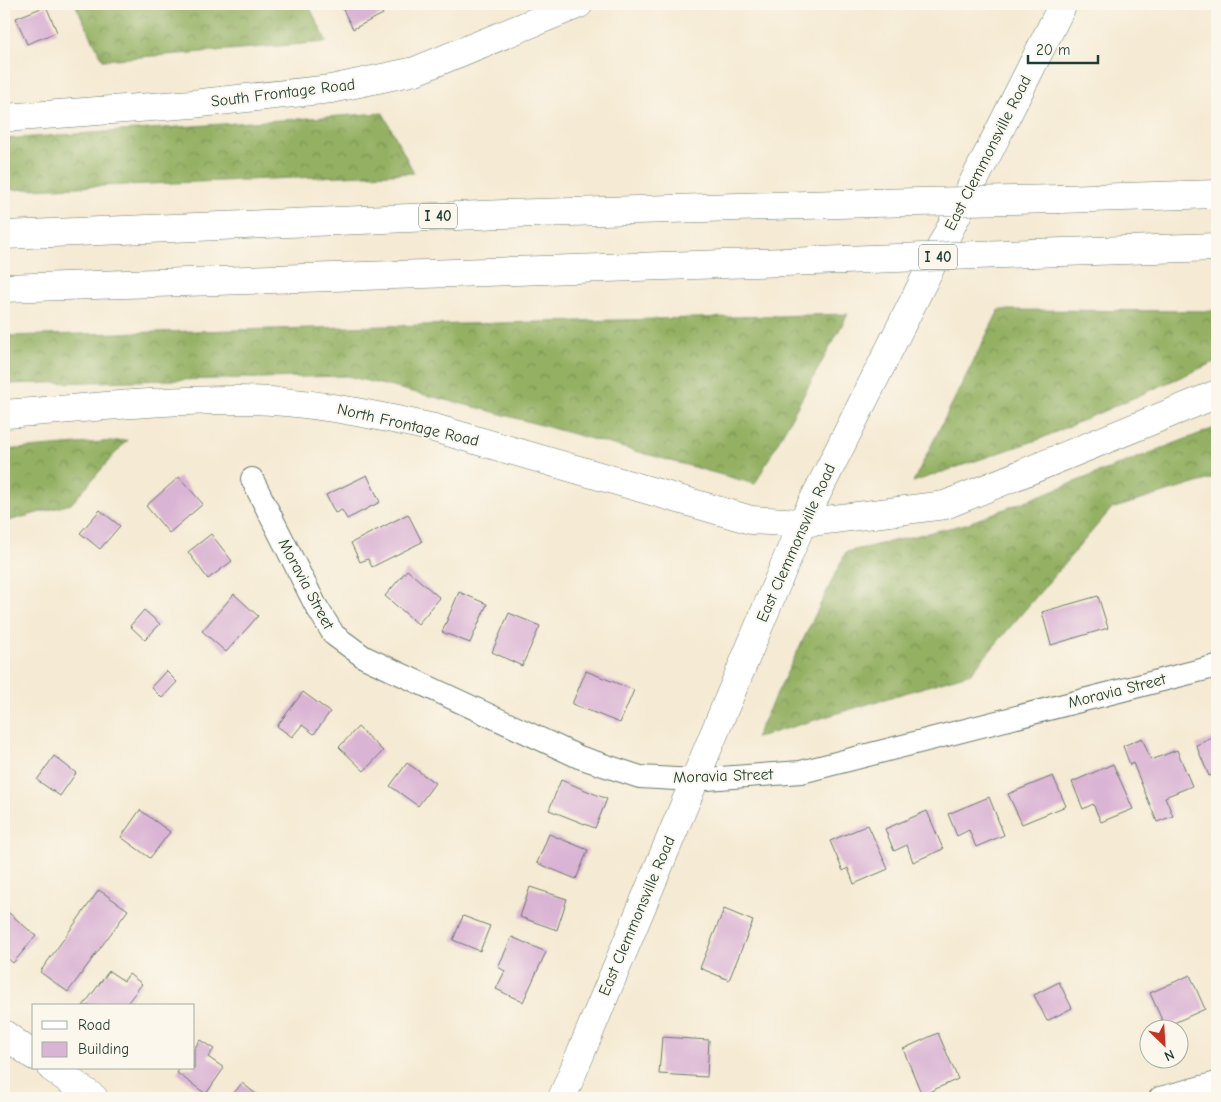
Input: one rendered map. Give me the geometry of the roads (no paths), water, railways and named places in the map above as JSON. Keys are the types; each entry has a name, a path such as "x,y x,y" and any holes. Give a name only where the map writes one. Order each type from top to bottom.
{"main road":[{"name":"South Frontage Road","path":"4,118 192,104 331,89 415,71 579,4"},
{"name":"East Clemmonsville Road","path":"562,1098 802,522 1063,4"},
{"name":"I 40","path":"4,235 504,214 1217,194"},
{"name":"I 40","path":"4,288 1217,247"},
{"name":"North Frontage Road","path":"4,414 232,400 309,405 384,417 434,428 752,520 802,522 945,505 1217,394"},
{"path":"4,1034 32,1055"},
{"path":"55,1070 94,1098"}],"street":[{"name":"Moravia Street","path":"252,478 315,604 334,635 364,657 579,756 640,777 694,780 800,772 1217,666"},
{"path":"1160,1098 1217,1083"}]}
